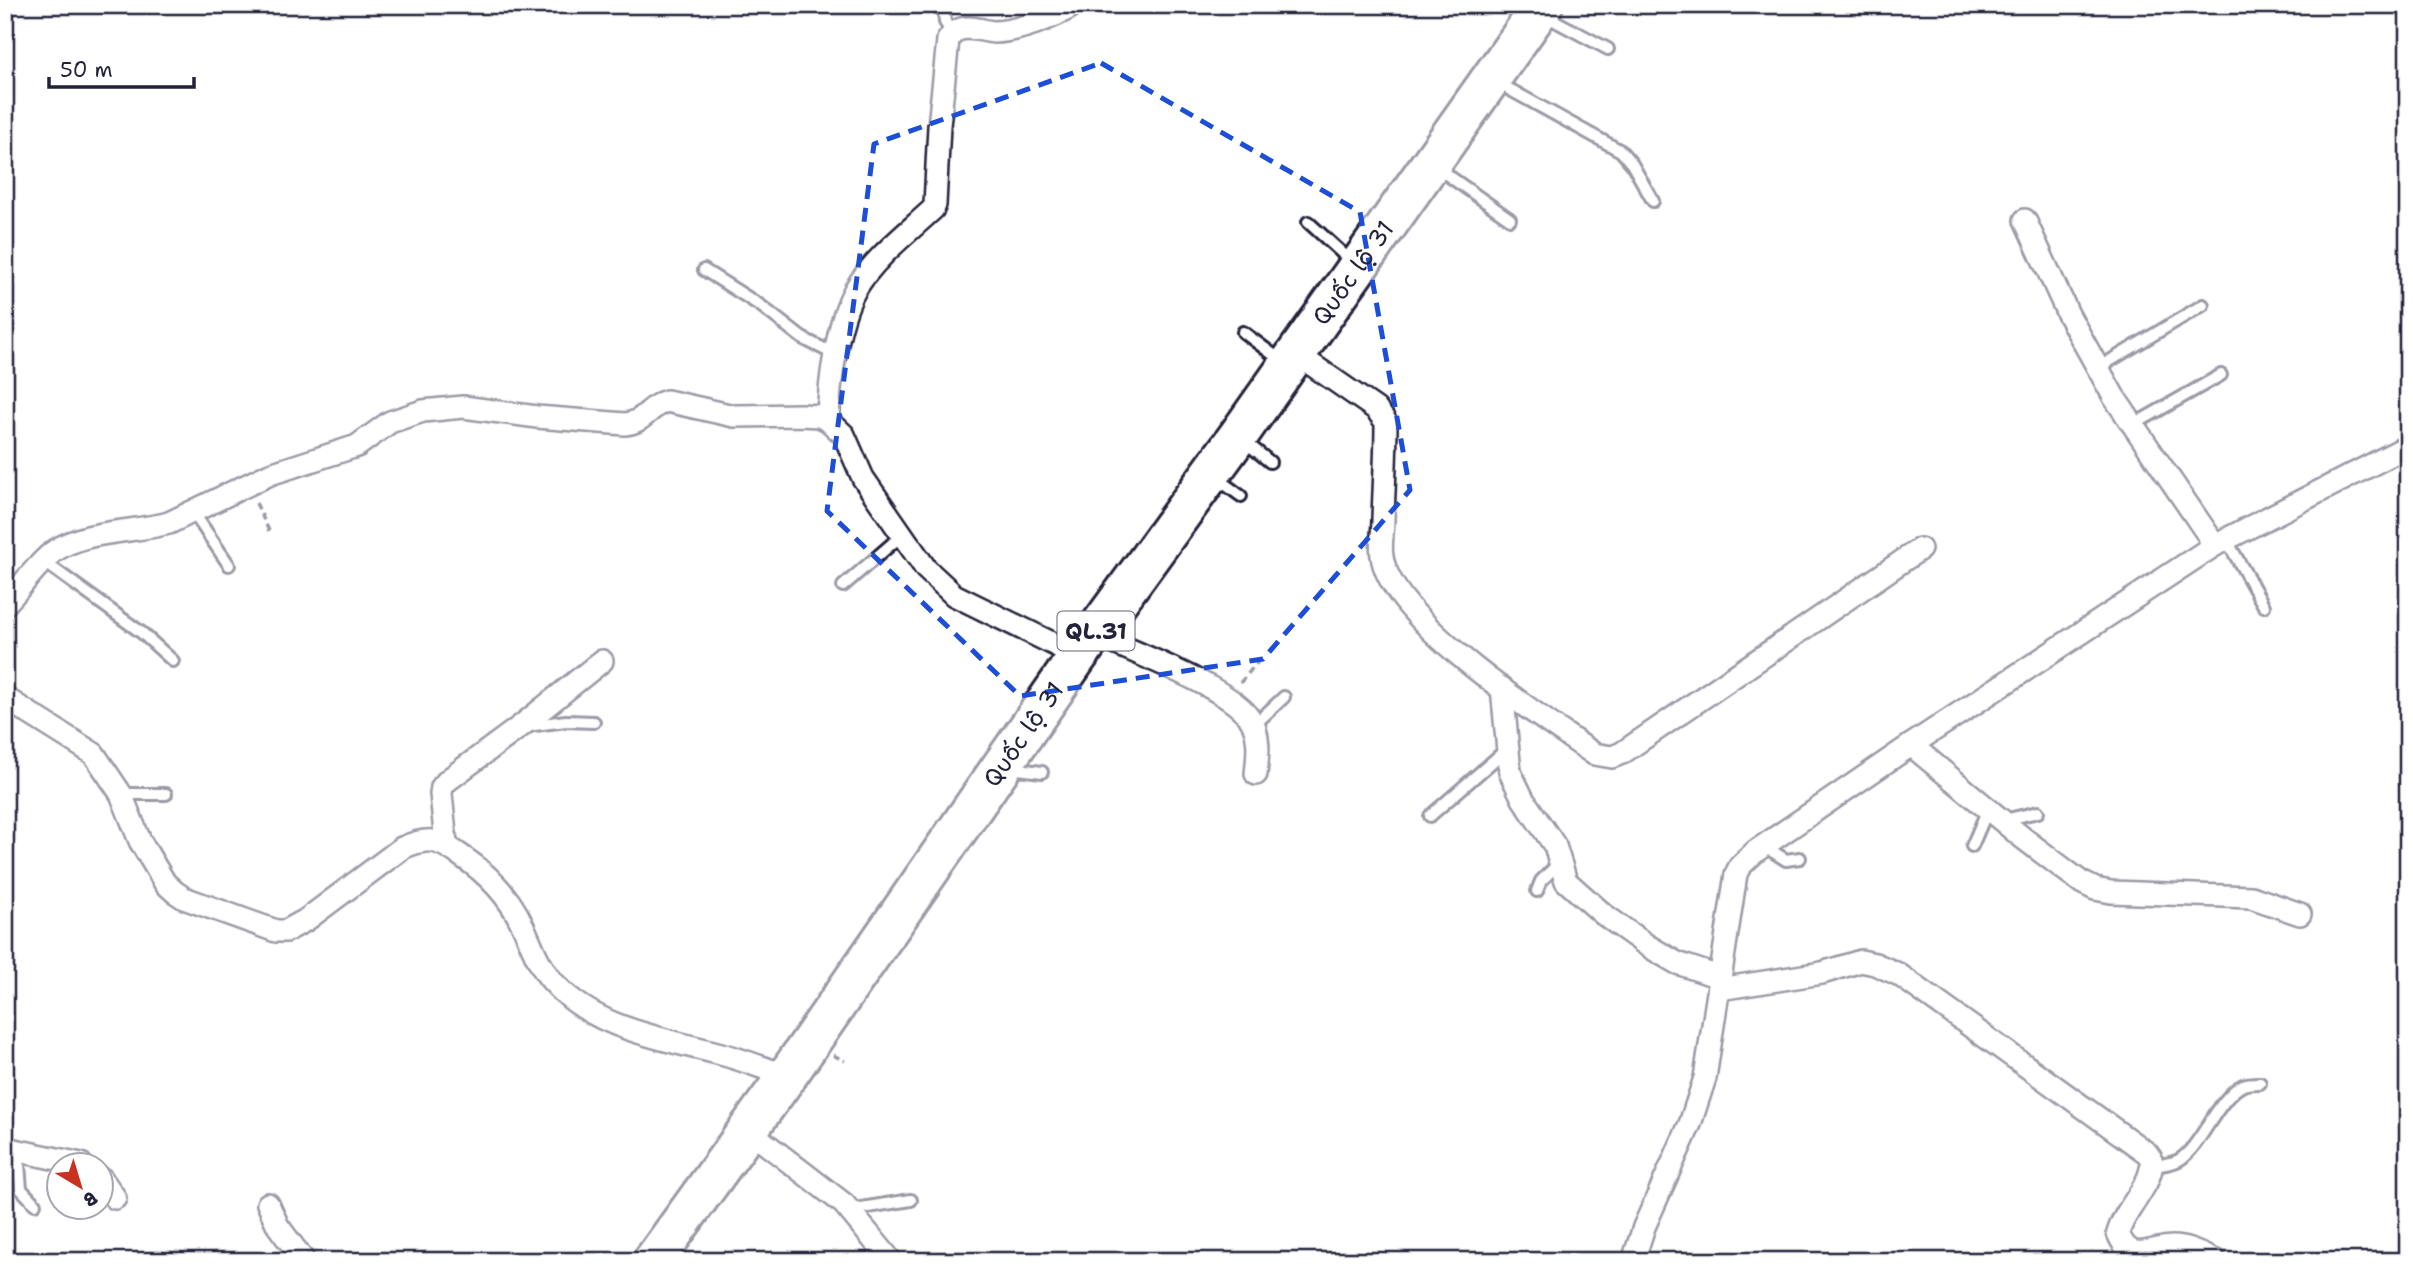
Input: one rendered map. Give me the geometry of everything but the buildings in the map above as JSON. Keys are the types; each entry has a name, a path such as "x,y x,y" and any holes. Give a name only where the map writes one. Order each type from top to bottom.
{"highway":[{"name":"Quốc lộ 31","path":"653,1261 787,1076 1086,645 1541,9"}],"street":[{"path":"828,421 829,392 846,307 874,266 935,205 947,47 952,33 970,28 993,32 1007,31 1074,5"},
{"path":"2025,220 2068,314 2098,368 2133,425 2220,542"},
{"path":"1291,358 1382,415 1386,422 1382,556 1390,580 1400,597 1479,673 1594,754 1612,757 1622,753 1920,549"},
{"path":"5,604 55,551 88,537 151,528 193,512 270,474 357,446 390,422 407,415 441,408 463,407 537,417 634,424 659,403 667,401 734,416 819,416 844,435 863,478 902,535 926,569 954,595 1086,645 1197,681 1228,699 1251,719 1259,746 1256,774"},
{"path":"1633,1261 1644,1227 1698,1101 1711,1053 1719,983 1736,874 1740,866 1764,846 1911,745 2220,542 2408,446"},
{"path":"446,843 442,787 448,780 602,662"},
{"path":"1502,688 1514,784 1551,839 1566,881 1603,914 1648,946 1719,983 1822,973 1861,961 1898,974 2137,1145 2152,1160 2151,1174 2121,1223 2118,1233 2128,1249 2142,1256 2175,1247 2185,1248 2216,1261"},
{"path":"5,698 94,754 121,794 141,841 165,883 184,898 276,931 286,931 306,920 402,848 418,841 446,843 476,864 503,893 522,924 539,964 552,982 572,1001 592,1014 632,1031 725,1055 787,1076"},
{"path":"1911,745 1995,815 2081,882 2095,889 2111,892 2251,897 2300,914"},
{"path":"748,1130 849,1210 891,1261"},
{"path":"12,1150 46,1157"},
{"path":"268,1204 278,1226 304,1261"}],"lane":[{"path":"943,5 945,22 952,33"},
{"path":"1541,9 1608,49"},
{"path":"1491,79 1621,151 1632,164 1653,201"},
{"path":"1431,164 1510,219"},
{"path":"1308,222 1357,266"},
{"path":"704,270 761,306 802,338 836,355"},
{"path":"2098,368 2203,305"},
{"path":"1243,332 1291,358"},
{"path":"2133,425 2221,375"},
{"path":"1238,436 1270,462"},
{"path":"1210,474 1241,496"},
{"path":"193,512 229,565"},
{"path":"843,586 902,535"},
{"path":"2220,542 2264,606"},
{"path":"43,561 142,633 173,661"},
{"path":"1253,726 1284,697"},
{"path":"521,726 566,721 594,722"},
{"path":"1430,816 1508,748"},
{"path":"1001,767 1042,772"},
{"path":"121,794 166,794"},
{"path":"1972,846 1995,815 2038,812"},
{"path":"1764,846 1786,860 1800,858"},
{"path":"1537,891 1541,881 1560,862"},
{"path":"2152,1166 2178,1161 2231,1096 2244,1085 2260,1083"},
{"path":"12,1150 21,1189 36,1204"},
{"path":"849,1210 911,1200"}],"path":[{"path":"248,485 269,531"},
{"path":"1228,699 1261,658"}],"highlighted area":[{"path":"1101,63 1360,212 1410,490 1263,659 1020,696 827,511 874,144"}]}
